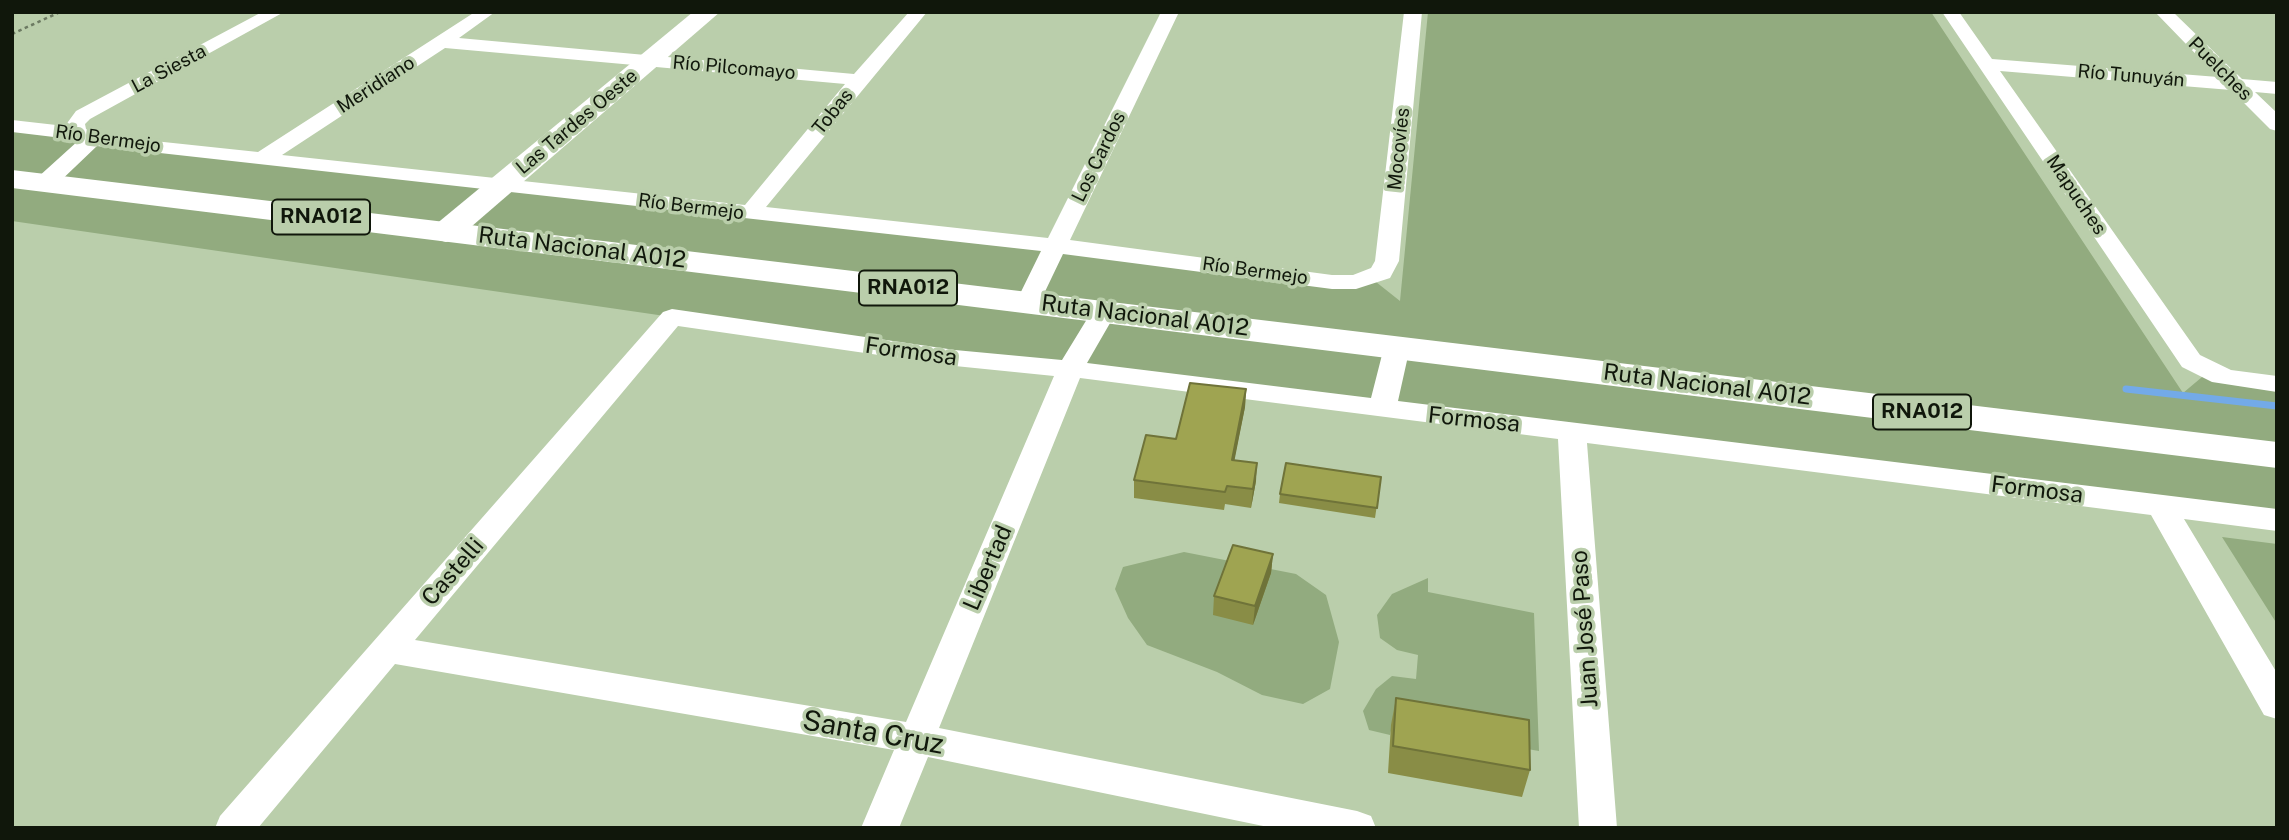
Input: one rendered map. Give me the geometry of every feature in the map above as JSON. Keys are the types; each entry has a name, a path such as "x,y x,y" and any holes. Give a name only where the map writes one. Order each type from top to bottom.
{"main road":[{"name":"Las Tardes Oeste","path":"446,232 708,12"},
{"name":"Ruta Nacional A012","path":"12,179 2277,455"}],"street":[{"name":"La Siesta","path":"45,183 85,149 84,135 74,123 83,115 276,12"},
{"name":"Meridiano","path":"265,157 487,12"},
{"name":"Tobas","path":"750,214 859,80 919,12"},
{"name":"Los Cardos","path":"1028,302 1170,12"},
{"path":"1400,12 1413,13"},
{"name":"Mapuches","path":"1950,12 2191,361 2207,372 2229,380 2277,384"},
{"name":"Puelches","path":"2163,12 2277,125"},
{"name":"Mocovíes","path":"1371,278 1381,273 1387,261 1413,13"},
{"name":"Río Pilcomayo","path":"442,42 859,80"},
{"name":"Río Tunuyán","path":"1986,64 2277,88"},
{"name":"Río Bermejo","path":"12,126 84,135 106,142 265,157 750,214 1056,246 1332,282 1371,278"},
{"name":"Libertad","path":"880,828 1070,369 1104,312"},
{"name":"Formosa","path":"672,317 955,358 1070,369 2277,520"},
{"name":"Castelli","path":"234,828 672,317"},
{"path":"1382,410 1397,347"},
{"name":"Juan José Paso","path":"1572,431 1598,828"},
{"path":"2161,506 2277,705"},
{"name":"Santa Cruz","path":"387,649 916,739 1357,828"}],"path":[{"path":"12,34 60,12"}],"green space":[{"path":"1428,12 1931,12 2183,393 2208,372 2277,384 2277,520 672,317 12,221 12,126 1332,282 1371,278 1400,301"},
{"path":"2222,537 2277,544 2277,624"},
{"path":"1184,552 1296,574 1326,595 1339,642 1330,689 1303,704 1262,695 1217,672 1147,645 1128,618 1115,589 1123,567"},
{"path":"1428,578 1428,592 1534,613 1539,751 1392,726 1390,735 1369,730 1363,711 1376,689 1392,676 1416,679 1418,655 1397,650 1380,638 1377,615 1392,594"}],"building":[{"path":"1190,383 1246,389 1232,460 1257,463 1253,489 1227,486 1225,492 1134,480 1146,435 1176,439"},
{"path":"1286,463 1381,477 1377,508 1280,494"},
{"path":"1233,545 1273,554 1255,606 1214,596"},
{"path":"1396,698 1529,720 1530,770 1393,746"}],"waterway":[{"path":"2126,389 2277,406"}]}
